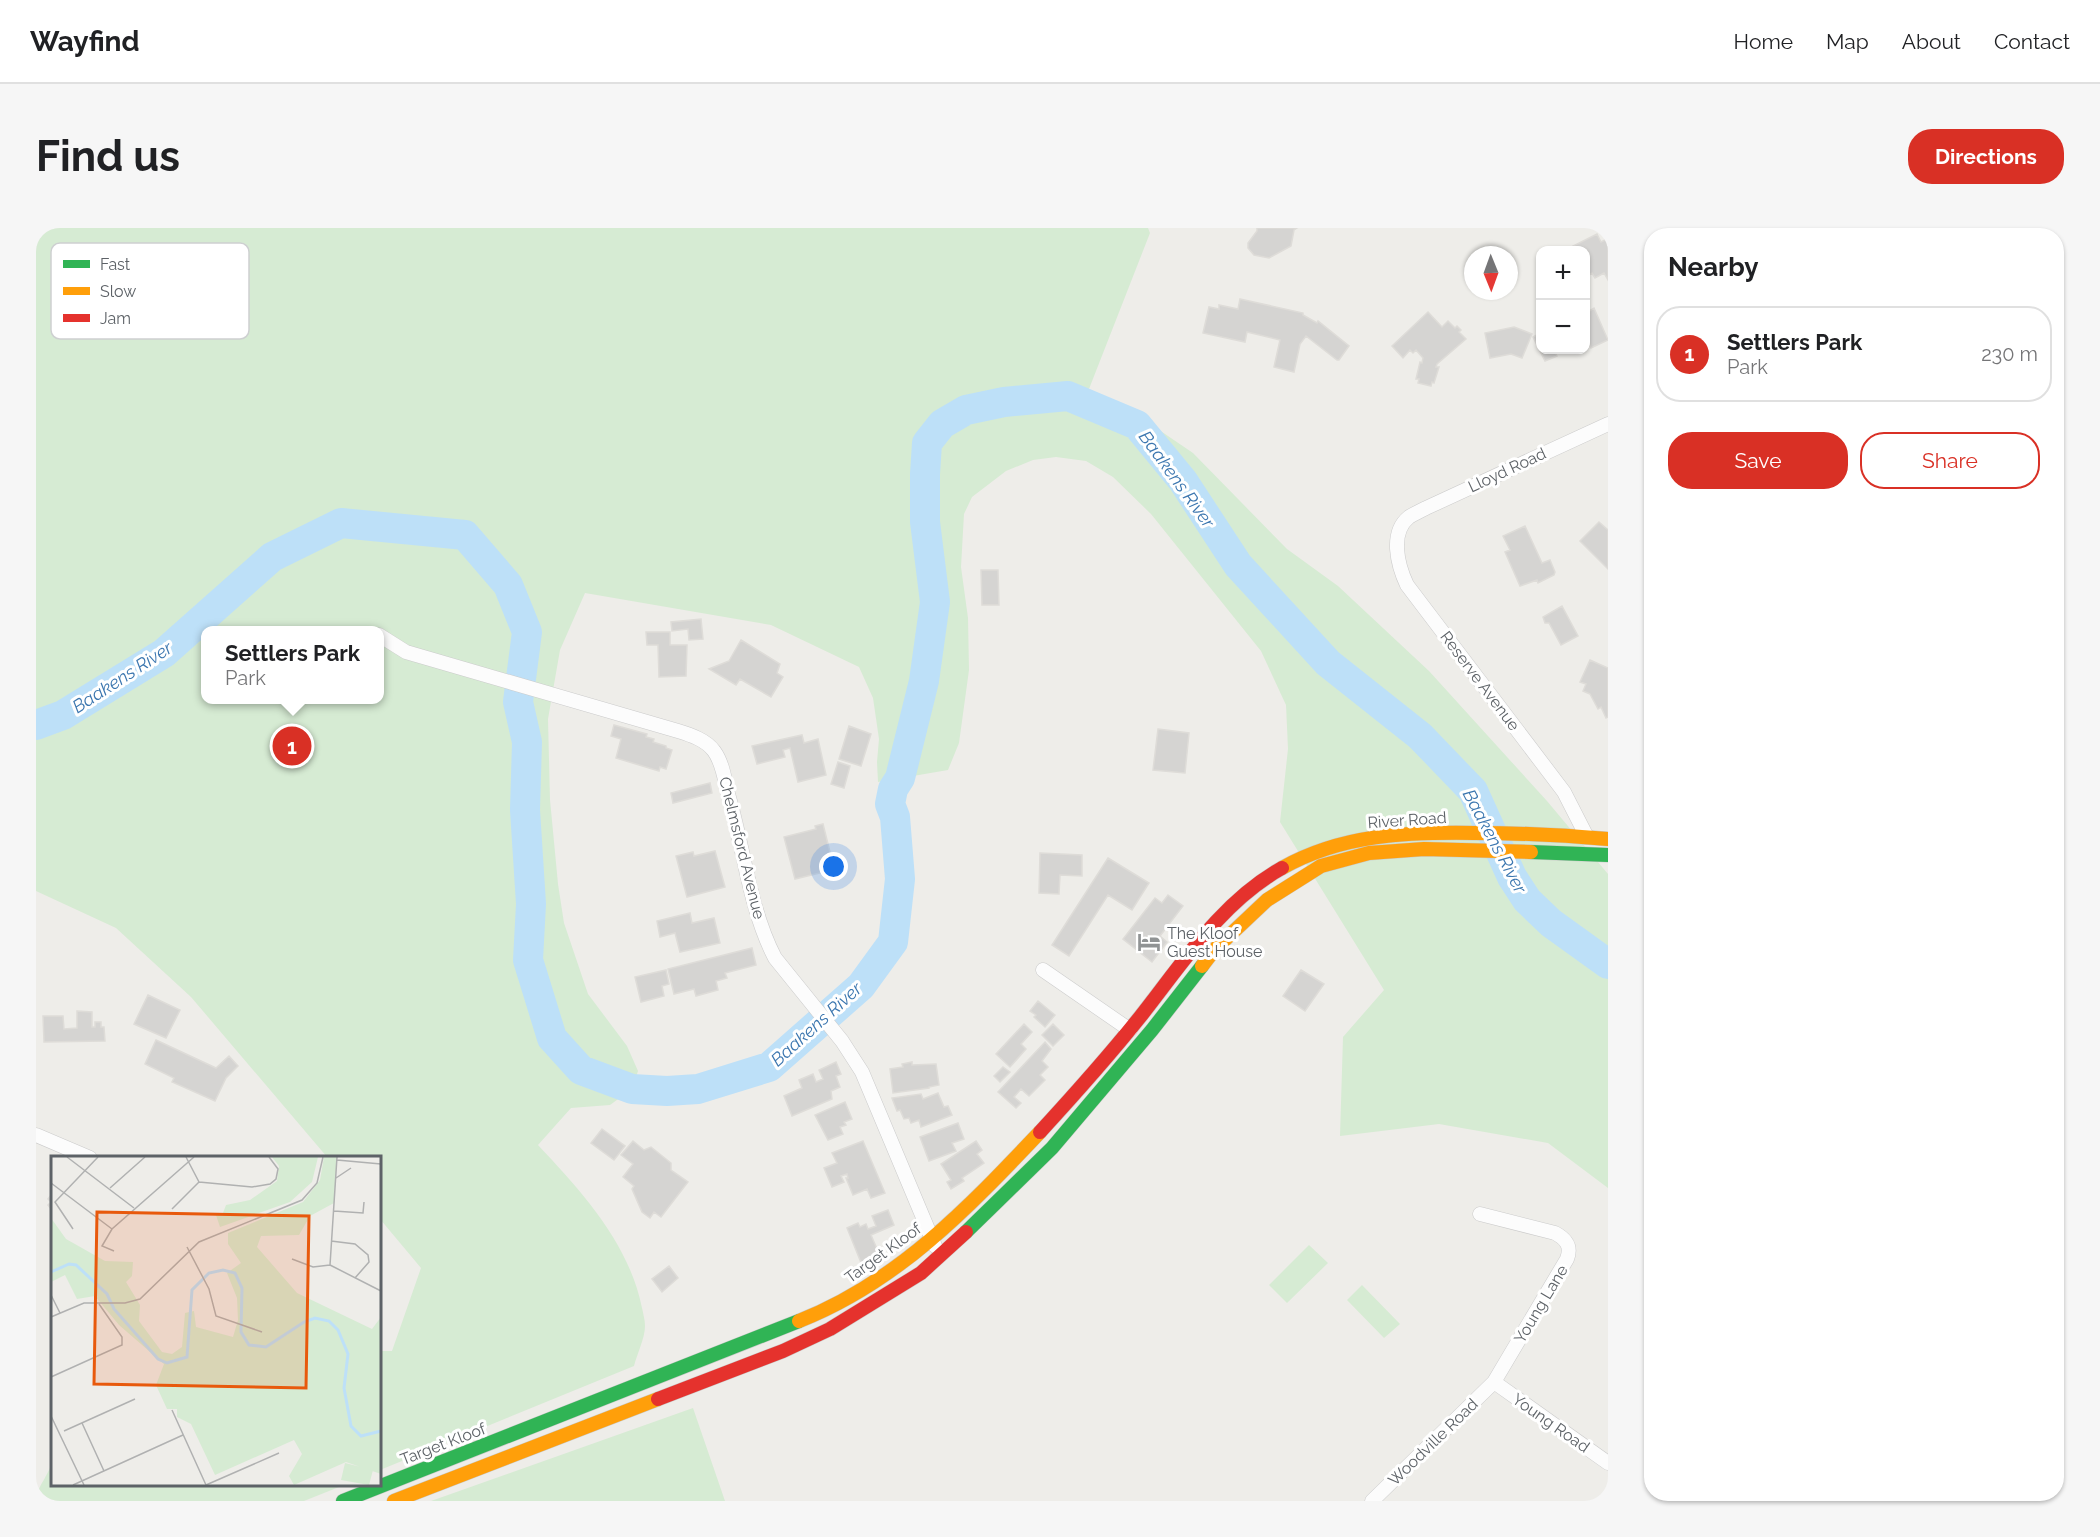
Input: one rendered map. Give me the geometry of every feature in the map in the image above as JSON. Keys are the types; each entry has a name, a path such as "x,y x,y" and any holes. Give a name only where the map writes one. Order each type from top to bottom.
{"main road":[{"name":"River Road","path":"1318,850 1392,834 1482,833 1608,838"},
{"name":"Target Kloof","path":"344,1501 812,1316 850,1298 931,1239 1044,1128 1130,1030 1209,927 1258,883 1298,858 1318,850"},
{"name":"River Road","path":"1321,866 1370,853 1414,850 1608,855"},
{"name":"Target Kloof","path":"394,1501 783,1351 830,1329 921,1273 997,1203 1052,1148 1152,1030 1215,949 1267,900 1321,866"},
{"path":"699,1360 708,1380"}],"street":[{"name":"Lloyd Road","path":"1407,519 1426,508 1608,424"},
{"name":"Reserve Avenue","path":"1407,519 1400,531 1397,547 1399,564 1407,585 1564,792 1583,836"},
{"name":"Chelmsford Avenue","path":"384,638 406,652 688,734 706,742 714,750 731,802 759,918 768,945 775,958 842,1041 862,1072 939,1256"},
{"path":"1043,970 1130,1030"},
{"path":"36,1135 85,1156"},
{"name":"Young Lane","path":"1480,1214 1555,1233 1565,1238 1570,1253 1559,1276 1494,1382"},
{"name":"Young Road","path":"1494,1382 1608,1463"},
{"name":"Woodville Road","path":"1372,1501 1494,1382"}],"green space":[{"path":"36,228 1148,228 1150,233 1089,389 1140,417 1193,453 1287,549 1338,586 1429,671 1547,801 1608,874 1608,1188 1548,1143 1439,1124 1340,1136 1343,1037 1384,990 1280,822 1288,749 1286,705 1261,651 1151,514 1113,477 1086,461 1056,457 1033,460 1006,471 972,497 964,514 961,567 968,618 969,670 959,743 948,770 878,782 879,739 873,698 859,667 771,625 585,593 560,650 548,719 550,800 558,884 564,923 588,994 627,1046 638,1071 632,1089 610,1105 571,1108 538,1145 602,1220 615,1240 636,1284 645,1324 644,1336 634,1366 381,1470 381,1351 392,1351 421,1268 381,1220 381,1156 326,1156 191,997 116,928 36,891"},
{"path":"1309,1245 1328,1263 1287,1303 1269,1285"},
{"path":"1362,1285 1400,1324 1384,1338 1347,1300"},
{"path":"693,1408 725,1501 431,1501"},
{"path":"51,1464 51,1486 342,1486 304,1501 36,1501 38,1491"}],"building":[{"path":"1257,228 1297,228 1294,230 1291,246 1269,258 1254,255 1248,248 1248,243"},
{"path":"1597,234 1601,242 1607,239 1608,280 1604,273 1595,278 1592,273 1590,274 1590,246 1573,246"},
{"path":"1240,299 1303,313 1317,323 1318,321 1349,346 1337,360 1306,336 1300,344 1294,372 1274,367 1280,340 1247,332 1245,342 1203,333 1209,307 1219,309 1219,305 1238,309"},
{"path":"1594,308 1608,340 1591,348 1590,346 1590,310"},
{"path":"1428,312 1442,327 1448,321 1455,328 1457,326 1466,339 1437,364 1436,367 1439,367 1431,386 1418,383 1419,379 1416,379 1423,358 1416,350 1413,353 1410,350 1403,358 1392,346"},
{"path":"1514,327 1532,334 1522,358 1511,354 1490,358 1485,333"},
{"path":"1542,354 1556,354 1557,356 1545,361"},
{"path":"1599,522 1608,530 1608,569 1580,541"},
{"path":"1525,526 1542,563 1550,560 1555,572 1554,575 1538,583 1537,580 1520,586 1505,552 1510,550 1503,536"},
{"path":"981,570 998,570 999,605 982,605"},
{"path":"1562,606 1578,636 1561,645 1549,623 1545,623 1543,617"},
{"path":"701,619 703,639 689,640 688,629 672,631 671,622"},
{"path":"646,632 670,632 670,645 687,645 686,676 659,677 658,645 647,645"},
{"path":"741,640 780,664 777,673 783,677 771,697 740,679 736,685 709,669 729,661"},
{"path":"1590,660 1608,668 1608,717 1606,718 1601,707 1598,709 1590,694 1583,691 1586,684 1580,682"},
{"path":"614,725 647,734 646,737 654,739 653,742 672,750 666,769 660,767 659,771 616,758 621,739 611,736"},
{"path":"849,726 871,734 861,766 839,759"},
{"path":"1158,729 1189,733 1185,773 1153,770"},
{"path":"802,735 804,743 818,739 826,775 798,782 790,748 783,750 785,757 757,764 752,746"},
{"path":"838,762 850,766 844,788 831,784"},
{"path":"710,783 712,793 673,803 671,793"},
{"path":"823,824 832,860 821,861 824,872 795,879 784,837 816,829 815,826"},
{"path":"715,851 725,887 687,897 676,856 693,852 694,856"},
{"path":"1040,853 1082,855 1082,876 1060,875 1059,894 1039,893"},
{"path":"1108,858 1149,883 1132,910 1108,895 1069,956 1052,945"},
{"path":"1168,895 1183,906 1160,936 1167,942 1152,962 1123,939 1155,898 1162,903"},
{"path":"690,913 692,923 714,918 720,943 680,952 675,933 660,937 657,921"},
{"path":"752,948 756,965 725,973 727,978 716,981 718,990 696,996 694,989 674,994 668,969"},
{"path":"666,970 669,984 662,986 664,996 641,1002 635,977"},
{"path":"1301,970 1324,984 1305,1011 1283,996"},
{"path":"148,995 180,1010 166,1038 134,1024"},
{"path":"1038,1001 1055,1015 1045,1027 1030,1011"},
{"path":"77,1011 92,1012 92,1027 95,1027 95,1022 101,1022 101,1027 104,1027 105,1041 44,1042 43,1016 63,1016 64,1029 77,1028"},
{"path":"1024,1024 1032,1032 1021,1044 1026,1049 1010,1067 996,1054"},
{"path":"1053,1024 1064,1035 1053,1046 1042,1035"},
{"path":"156,1040 216,1068 229,1056 238,1066 226,1078 215,1101 172,1082 174,1078 145,1064"},
{"path":"1045,1042 1051,1049 1042,1061 1048,1067 1040,1075 1045,1080 1029,1096 1021,1089 1014,1097 1021,1103 1016,1108 998,1092"},
{"path":"836,1062 841,1074 836,1076 840,1087 831,1091 832,1099 792,1116 784,1096 802,1088 799,1080 813,1074 816,1082 823,1079 819,1070"},
{"path":"912,1062 912,1065 936,1064 939,1085 893,1093 890,1069 903,1067 902,1064"},
{"path":"1003,1067 1010,1072 1000,1082 994,1076"},
{"path":"938,1093 944,1107 948,1106 952,1115 921,1127 919,1120 911,1123 909,1118 904,1119 900,1110 897,1111 892,1098 921,1094 923,1099"},
{"path":"845,1102 852,1119 844,1122 846,1125 840,1127 843,1134 828,1140 815,1115"},
{"path":"958,1123 964,1139 952,1143 956,1151 929,1161 920,1137"},
{"path":"602,1129 625,1146 614,1160 591,1143"},
{"path":"633,1141 644,1150 651,1147 671,1163 671,1170 688,1182 661,1217 654,1212 650,1218 642,1212 632,1189 634,1186 623,1177 633,1164 621,1155"},
{"path":"863,1141 885,1193 871,1198 867,1189 853,1195 846,1178 848,1178 847,1174 841,1176 844,1182 832,1187 824,1168 837,1163 832,1153"},
{"path":"976,1141 982,1150 977,1154 984,1163 962,1178 964,1181 951,1189 947,1182 951,1180 941,1164"},
{"path":"888,1210 894,1225 871,1235 881,1258 862,1265 847,1228 858,1223 860,1227 866,1224 868,1229 876,1226 872,1216"},
{"path":"669,1266 678,1278 662,1292 652,1279"}],"waterway":[{"name":"Baakens River","path":"36,725 63,715 164,653 272,557 341,523 465,535 508,585 527,632 518,702 527,742 525,810 531,904 528,960 552,1038 581,1070 632,1089 667,1091 698,1089 769,1067 861,986 893,942 900,879 895,817 890,804 893,789 900,778 924,681 935,602 925,522 927,443 942,424 966,410 1004,402 1068,396 1137,425 1183,481 1238,565 1328,663 1420,736 1473,791 1512,877 1527,900 1551,923 1608,964"}],"traffic: fast":[{"path":"1531,852 1608,855"},
{"path":"966,1232 1052,1148 1152,1030 1202,966"},
{"path":"343,1501 799,1321"}],"traffic: slow":[{"path":"1282,868 1328,848 1375,837 1424,833 1508,833 1608,839"},
{"path":"1202,966 1215,949 1267,900 1321,866 1369,853 1424,849 1531,852"},
{"path":"799,1321 835,1305 900,1264 958,1215 1040,1132"},
{"path":"394,1501 658,1399"}],"traffic: jam":[{"path":"1040,1132 1116,1047 1221,916 1260,882 1282,868"},
{"path":"658,1399 783,1351 830,1329 921,1273 966,1232"}],"place":[{"name":"Settlers Park","path":"292,746"},
{"name":"The Kloof Guest House","path":"1149,942"}]}
